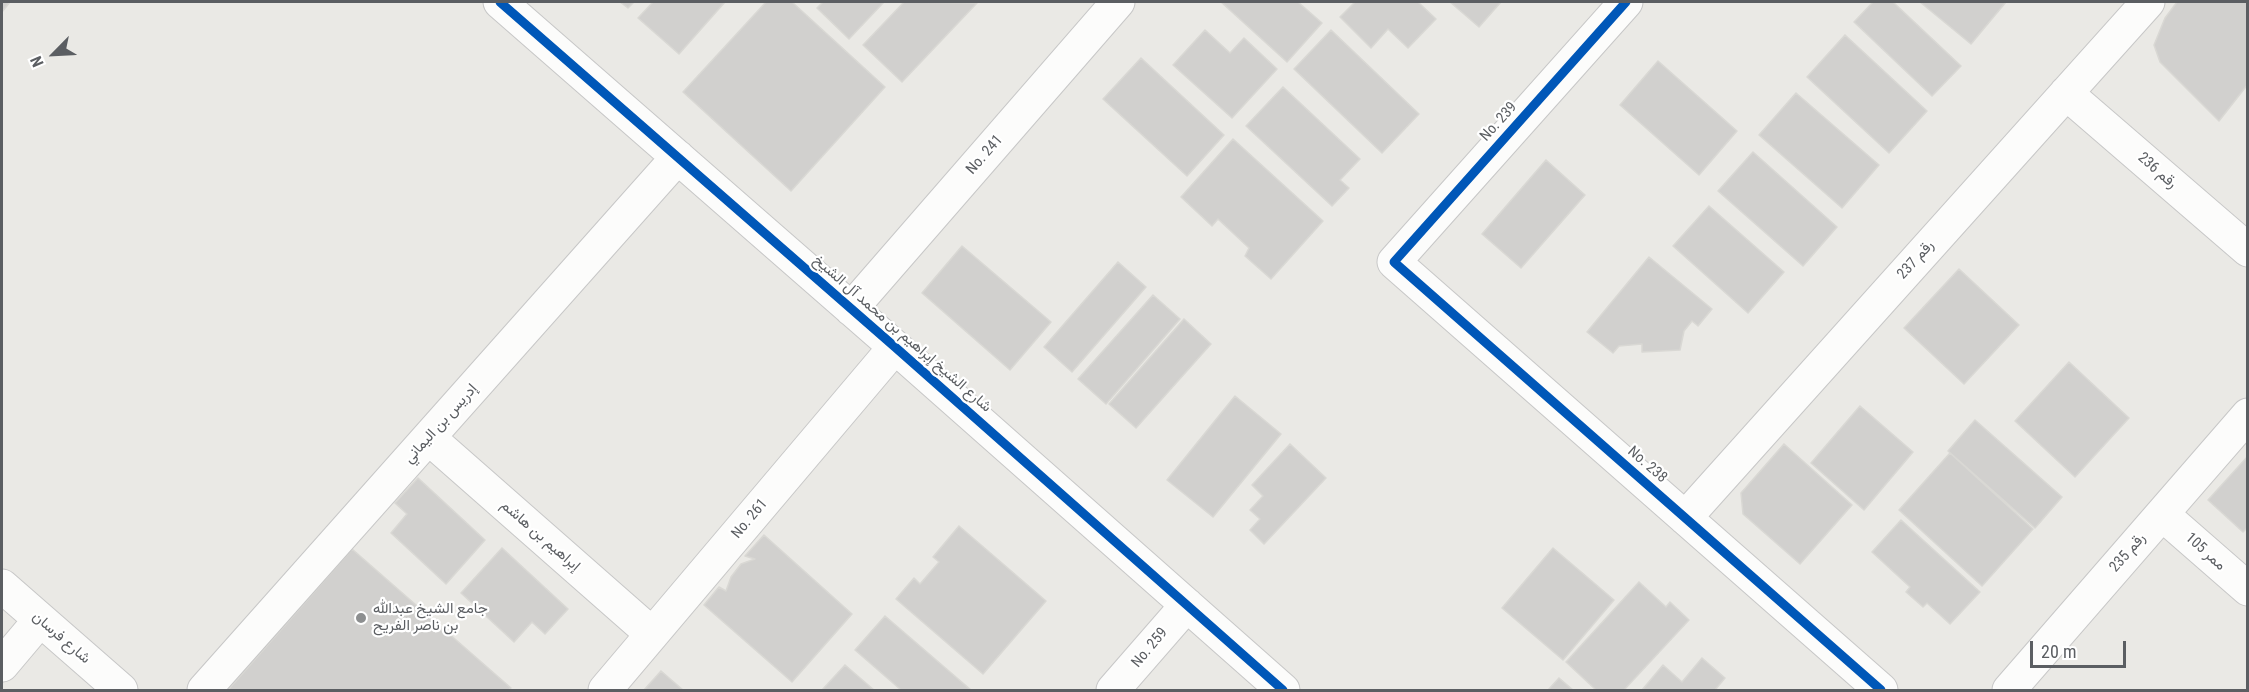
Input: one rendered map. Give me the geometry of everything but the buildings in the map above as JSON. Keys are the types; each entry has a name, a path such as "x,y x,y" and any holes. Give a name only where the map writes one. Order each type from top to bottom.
{"street":[{"name":"شارع الشيخ إبراهيم بن محمد آل الشيخ","path":"500,2 1283,690"},
{"name":"No. 241","path":"851,309 1117,2"},
{"name":"No. 239","path":"1394,262 1626,2"},
{"name":"رقم 237","path":"1685,518 2148,2"},
{"name":"رقم 236","path":"2066,93 2247,250"},
{"name":"إدريس بن اليماني","path":"204,690 678,157"},
{"name":"No. 238","path":"1394,262 1881,690"},
{"name":"No. 261","path":"605,690 895,347"},
{"name":"رقم 235","path":"2009,690 2247,415"},
{"name":"إبراهيم بن هاشم","path":"429,438 652,634"},
{"name":"ممر 105","path":"2162,514 2247,589"},
{"name":"شارع فرسان","path":"2,586 121,690"},
{"name":"No. 259","path":"1113,690 1186,605"},
{"path":"2,665 40,620"}],"cycle path":[{"path":"500,2 1283,690"},
{"path":"1626,2 1394,262 1881,690"}],"place":[{"name":"جامع الشيخ عبدالله بن ناصر الفريح","path":"361,618"}]}
